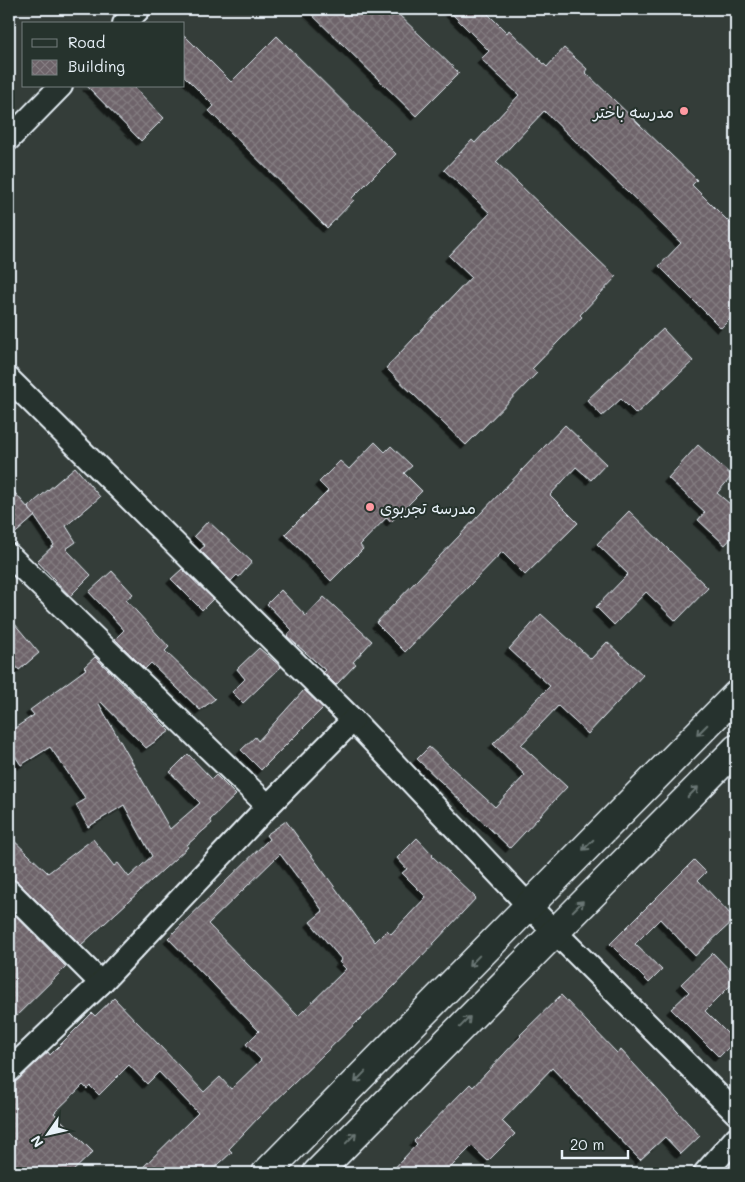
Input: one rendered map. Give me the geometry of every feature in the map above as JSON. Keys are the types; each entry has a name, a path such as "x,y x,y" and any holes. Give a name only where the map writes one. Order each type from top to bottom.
{"main road":[{"path":"266,1173 736,695"},
{"path":"317,1173 555,930 736,749"}],"street":[{"path":"9,139 59,88"},
{"path":"9,379 353,720 528,905 736,1113"},
{"path":"9,555 268,806"},
{"path":"9,1070 101,983 268,806 353,720"},
{"path":"9,891 101,983"},
{"path":"705,1173 736,1138"}],"building":[{"path":"306,9 393,9 459,73 416,116"},
{"path":"447,9 483,9 507,33 509,30 547,67 564,48 587,69 585,72 697,180 692,185 736,229 736,313 721,328 659,266 681,243 544,111 496,162 616,277 580,315 582,317 532,369 537,373 466,445 386,368 471,277 449,256 490,213 444,170 472,140 475,143 519,95 481,59 489,51"},
{"path":"185,36 231,82 277,36 396,154 352,198 354,200 327,228 209,111 214,106 185,77"},
{"path":"89,88 135,88 164,118 141,141"},
{"path":"663,329 693,361 636,414 621,399 602,416 587,400"},
{"path":"565,425 606,464 591,480 576,467 550,495 578,523 525,575 502,552 405,652 376,623"},
{"path":"375,442 385,452 391,446 412,466 404,473 422,491 391,522 387,517 360,545 363,549 331,581 285,534 328,491 319,482 340,461 349,469"},
{"path":"698,445 732,476 717,493 736,509 736,533 725,545 698,520 705,512 668,478"},
{"path":"75,467 100,497 66,526 76,542 66,549 91,575 70,596 37,561 54,545 28,507"},
{"path":"9,486 35,516 9,539"},
{"path":"629,511 708,588 676,621 646,592 614,625 596,607 628,574 597,544"},
{"path":"208,521 252,562 239,577 237,575 231,581 200,550 205,546 194,536"},
{"path":"182,569 213,599 202,610 171,579"},
{"path":"112,571 133,594 126,600 169,647 165,651 215,699 200,710 151,663 145,669 115,639 124,630 89,592"},
{"path":"281,590 306,616 324,597 372,641 353,662 356,664 336,685 323,672 325,670 287,636 292,630 267,604"},
{"path":"541,614 591,659 607,642 643,675 588,734 558,706 521,745 567,787 510,848 417,759 429,747 495,807 525,775 493,744 550,686 509,649"},
{"path":"9,617 39,653 19,670 9,657"},
{"path":"259,648 281,667 243,703 232,692 245,679 237,669"},
{"path":"95,657 170,731 146,748 101,702 99,704 170,829 200,803 170,772 188,754 212,779 216,775 236,795 210,820 212,823 187,845 188,847 81,945 18,882 9,878 9,836 48,873 93,839 114,866 118,863 129,877 152,856 124,805 88,827 76,805 86,799 50,747 21,765 9,747 9,732 34,715 30,710 86,669 84,667"},
{"path":"304,690 323,708 261,770 241,750 255,737 258,741"},
{"path":"286,821 375,942 387,930 391,934 426,897 402,873 407,869 397,858 417,838 432,856 476,898 393,987 258,1118 229,1149 232,1152 209,1173 137,1173 198,1113 159,1072 147,1084 129,1065 99,1095 90,1086 87,1089 83,1085 54,1113 93,1152 71,1173 22,1173 9,1160 9,1087 48,1052 50,1055 92,1013 95,1016 114,998 204,1092 220,1077 231,1089 261,1060 246,1044 259,1031 168,938 269,839 266,835","holes":["280,854 323,911 310,922 342,960 339,962 346,969 298,1016 208,924"]},
{"path":"694,860 706,872 698,880 735,919 695,956 660,919 635,944 662,970 649,983 610,944"},
{"path":"9,909 66,967 9,1023"},
{"path":"713,953 736,977 736,980 705,1011 735,1041 719,1057 671,1009 689,992 681,984"},
{"path":"561,995 617,1053 621,1050 700,1136 681,1154 665,1137 640,1160 552,1068 502,1121 515,1134 488,1161 472,1146 445,1173 390,1173 417,1144 414,1141 470,1084 473,1087 520,1035"}],"place":[{"name":"مدرسه باختر","path":"684,111"},
{"name":"مدرسه تجربوى","path":"370,507"}]}
